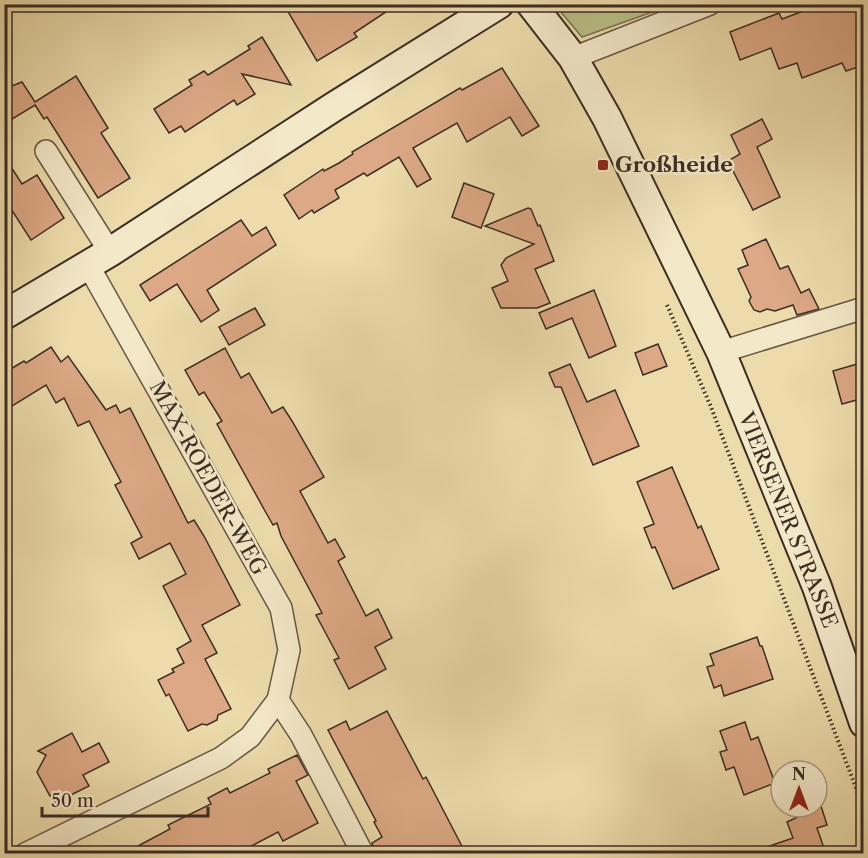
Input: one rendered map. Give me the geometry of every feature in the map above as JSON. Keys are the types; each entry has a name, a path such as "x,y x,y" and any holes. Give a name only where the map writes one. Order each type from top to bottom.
{"main road":[{"path":"4,315 99,258 499,4"},
{"name":"VIERSENER STRASSE","path":"531,4 573,58 631,164 721,352 817,587 864,723"}],"street":[{"path":"573,58 710,4"},
{"path":"46,151 99,258"},
{"name":"MAX-ROEDER-WEG","path":"25,854 221,758 250,737 278,700 285,677 289,650 281,608 99,258"},
{"path":"721,352 864,308"},
{"path":"278,700 301,735 363,854"}],"path":[{"path":"665,299 711,406 864,809"}],"green space":[{"path":"555,5 672,5 582,37"}],"building":[{"path":"297,4 398,4 354,33 357,37 317,61 287,10"},
{"path":"822,4 864,4 864,65 846,71 842,63 802,78 797,63 779,69 771,48 740,60 730,32 779,13 782,19"},
{"path":"262,37 291,85 242,74 255,94 237,105 234,100 185,132 181,126 169,133 154,109 192,85 189,80 204,71 208,75 250,49 248,46"},
{"path":"502,68 539,126 522,136 510,117 467,142 457,123 413,148 431,179 417,187 399,157 367,176 364,173 335,190 339,198 314,213 312,210 299,219 284,195 323,169 324,171 339,163 353,154 352,152 460,88 462,90"},
{"path":"76,76 108,128 101,133 130,178 98,198 47,117 44,119 35,105 4,124 4,89 22,82 35,102"},
{"path":"762,119 772,139 757,147 780,197 753,210 728,161 740,154 731,135"},
{"path":"4,156 22,184 37,175 64,218 31,240 4,198"},
{"path":"464,183 494,194 481,228 452,217"},
{"path":"528,208 531,209 538,226 540,225 554,261 535,269 550,303 537,308 501,308 492,288 508,281 501,265 506,258 534,244 485,226"},
{"path":"241,220 252,236 266,227 276,245 207,290 219,310 201,322 177,284 150,301 140,285"},
{"path":"766,239 780,269 788,266 801,293 809,289 819,309 797,315 793,305 775,311 754,310 749,301 751,297 738,269 748,265 742,250"},
{"path":"594,290 616,346 589,358 572,318 546,329 539,313"},
{"path":"255,308 265,325 229,345 219,327"},
{"path":"658,344 667,366 643,375 635,353"},
{"path":"51,347 61,362 68,356 106,410 116,405 120,413 130,408 188,523 194,520 240,605 202,625 217,653 205,659 231,709 218,715 217,720 207,725 202,724 188,731 169,694 166,696 158,680 174,672 172,669 184,663 177,649 191,641 163,586 186,574 170,543 139,559 131,543 142,537 115,485 121,482 89,421 78,426 64,398 56,403 46,385 4,411 4,373 24,361 26,363"},
{"path":"225,348 241,378 249,373 272,413 283,407 292,421 324,477 300,491 328,543 335,539 345,557 338,561 366,616 378,609 392,638 375,647 386,669 349,689 334,660 339,658 316,615 322,613 281,536 277,523 273,525 217,424 222,421 204,392 199,395 185,370"},
{"path":"864,362 864,398 842,404 833,371"},
{"path":"570,364 587,402 615,390 639,446 593,465 561,387 555,387 549,373"},
{"path":"672,467 698,528 701,526 719,569 673,589 644,528 654,524 637,482"},
{"path":"757,637 773,679 724,696 721,685 714,688 707,667 714,665 710,654"},
{"path":"387,711 423,779 426,777 466,854 376,854 372,843 382,837 374,822 376,821 328,730 346,721 350,730"},
{"path":"745,722 751,740 758,737 769,767 769,785 744,795 734,767 726,770 720,752 727,750 720,731"},
{"path":"72,733 82,752 99,743 109,762 83,775 89,786 55,803 37,772 46,755 38,751"},
{"path":"297,755 308,775 296,781 318,823 283,841 278,832 236,854 123,854 170,829 168,825 211,804 208,798 227,788 230,793 270,773 268,769"},
{"path":"793,819 825,819 827,825 817,828 826,854 756,854 755,851 793,838 787,822"}],"place":[{"name":"Großheide","path":"603,165"}]}
